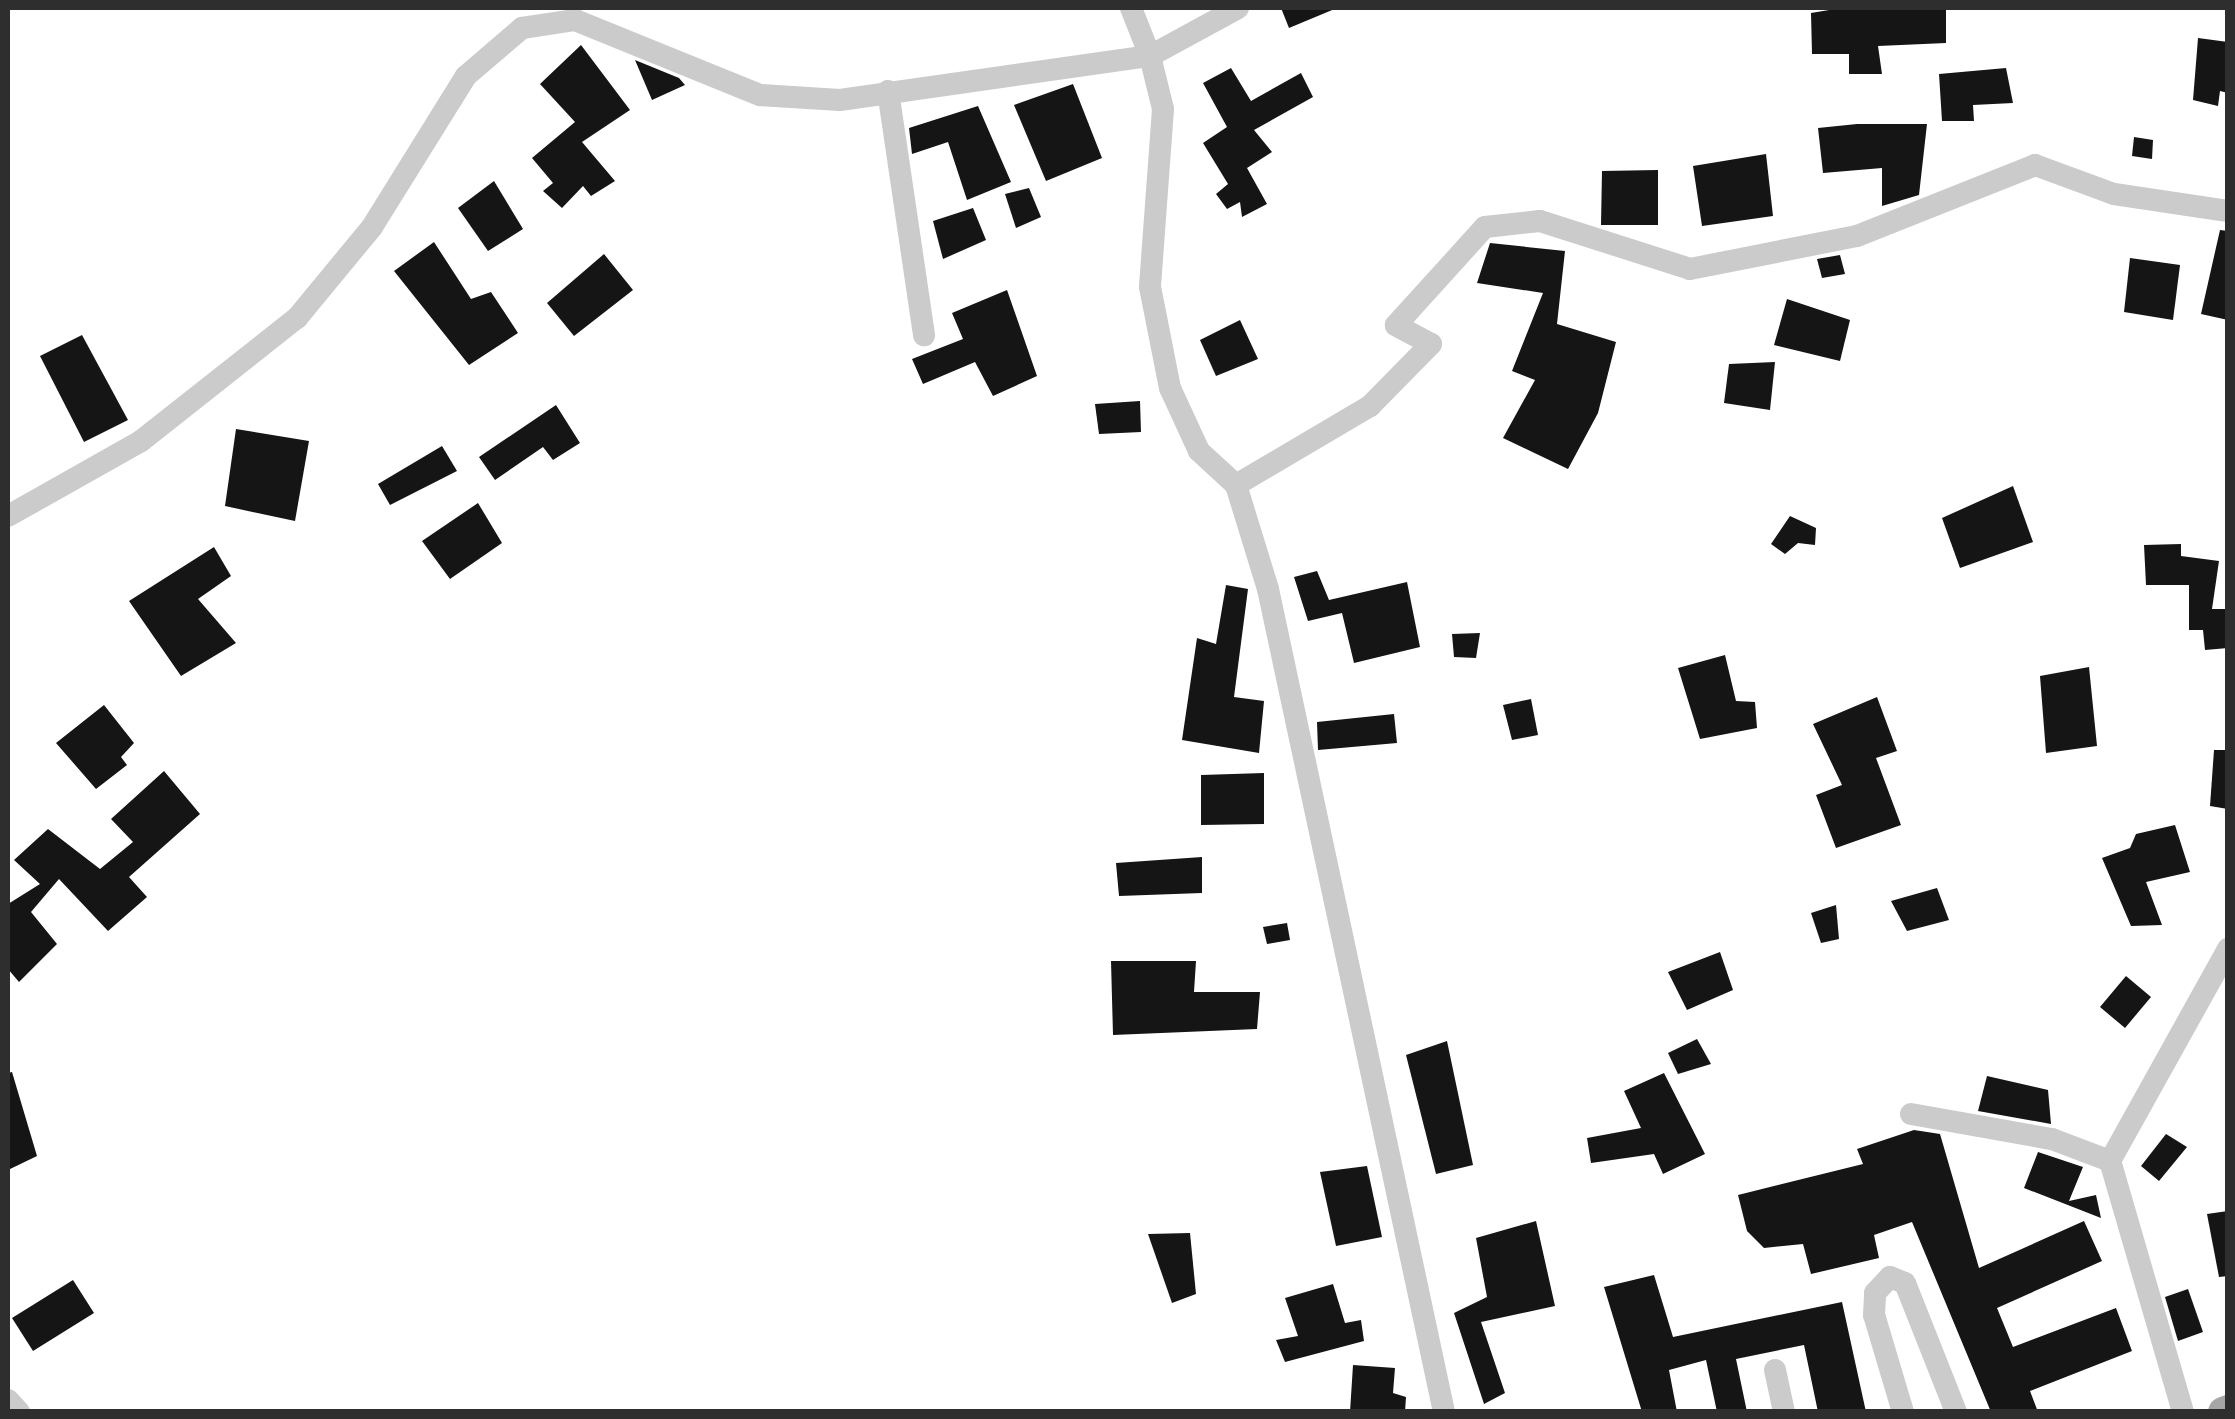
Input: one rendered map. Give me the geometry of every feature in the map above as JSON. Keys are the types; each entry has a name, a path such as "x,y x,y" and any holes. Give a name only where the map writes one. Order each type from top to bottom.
{"street":[{"path":"1131,8 1150,56 1163,109 1150,287 1166,371 1200,451 1236,485 1268,588 1444,1412"},
{"path":"8,516 141,441 297,318 372,227 466,76 522,28 545,20 605,28 760,96 840,100 1150,56 1238,8"},
{"path":"888,91 924,335"},
{"path":"1236,485 1370,406 1431,344 1396,325 1485,227 1540,221 1690,269 1858,236 2036,166 2114,194 2228,211"},
{"path":"2183,1412 2110,1162 2162,1082 2228,948"},
{"path":"1911,1114 2052,1139 2110,1162"},
{"path":"1903,1412 1874,1316 1875,1293 1890,1277 1904,1282 1956,1412"},
{"path":"1775,1370 1784,1412"},
{"path":"8,1400 19,1412"}],"building":[{"path":"1281,8 1337,8 1289,28"},
{"path":"1841,8 1946,8 1946,43 1878,46 1882,74 1849,74 1849,54 1812,54 1811,13"},
{"path":"2198,38 2228,42 2228,93 2220,91 2218,106 2193,100"},
{"path":"581,45 630,110 582,142 615,181 591,196 583,186 562,208 543,191 553,183 532,158 575,122 540,84"},
{"path":"635,60 679,78 685,85 652,100"},
{"path":"1231,68 1251,101 1301,73 1313,97 1254,130 1272,152 1247,168 1267,204 1242,217 1240,202 1227,209 1216,194 1228,184 1203,143 1227,127 1203,83"},
{"path":"2006,68 2013,103 1973,105 1974,121 1942,121 1939,74"},
{"path":"1073,84 1102,158 1046,181 1014,105"},
{"path":"978,106 1011,182 967,200 948,142 912,154 909,128"},
{"path":"1927,124 1919,195 1882,206 1882,168 1823,173 1818,128"},
{"path":"2134,137 2153,140 2152,159 2132,156"},
{"path":"1766,154 1773,216 1702,226 1693,166"},
{"path":"1658,170 1658,225 1601,225 1602,171"},
{"path":"494,181 523,229 488,251 458,208"},
{"path":"1029,188 1041,217 1016,228 1005,194"},
{"path":"973,208 986,240 943,259 933,221"},
{"path":"2220,230 2228,231 2228,320 2201,314"},
{"path":"434,242 471,299 491,292 518,333 469,365 394,271"},
{"path":"1490,243 1565,251 1557,324 1616,342 1598,413 1568,469 1503,438 1535,380 1512,371 1543,293 1477,283"},
{"path":"604,254 633,290 574,336 547,303"},
{"path":"1840,255 1845,274 1822,278 1817,259"},
{"path":"2130,258 2180,265 2173,320 2124,312"},
{"path":"1007,290 1037,376 993,396 975,362 923,384 912,359 963,339 952,313"},
{"path":"1787,299 1850,320 1840,361 1774,345"},
{"path":"1240,320 1258,359 1216,376 1200,340"},
{"path":"82,335 128,420 84,442 40,356"},
{"path":"1775,362 1770,410 1724,403 1729,364"},
{"path":"1140,401 1141,432 1099,434 1095,404"},
{"path":"556,405 580,443 553,460 543,447 495,480 479,457"},
{"path":"236,429 309,441 295,521 225,506"},
{"path":"442,446 457,471 390,505 378,484"},
{"path":"2013,486 2033,542 1960,568 1942,518"},
{"path":"478,503 502,543 450,579 422,541"},
{"path":"1790,516 1816,528 1815,545 1798,543 1785,554 1771,544"},
{"path":"2181,544 2181,556 2219,561 2212,609 2228,609 2228,648 2205,650 2203,630 2189,630 2189,585 2146,585 2144,545"},
{"path":"214,547 231,576 198,599 236,643 181,676 129,601"},
{"path":"1317,571 1329,600 1407,582 1420,647 1354,663 1342,613 1308,621 1294,577"},
{"path":"1226,585 1248,589 1234,697 1264,701 1259,753 1182,740 1197,638 1216,644"},
{"path":"1480,633 1476,658 1454,657 1452,634"},
{"path":"1725,655 1736,701 1755,702 1757,728 1700,739 1678,668"},
{"path":"2089,667 2097,746 2046,753 2040,676"},
{"path":"1877,697 1897,751 1876,758 1901,825 1836,848 1816,795 1842,785 1813,724"},
{"path":"1531,699 1538,735 1512,740 1503,705"},
{"path":"104,705 134,743 121,757 127,765 96,789 56,743"},
{"path":"1394,714 1397,743 1318,750 1317,722"},
{"path":"2214,750 2228,750 2228,809 2210,806"},
{"path":"164,771 200,814 129,877 147,897 108,931 59,879 31,912 57,944 19,982 8,969 8,904 40,884 14,860 48,829 100,869 133,842 111,819"},
{"path":"1264,773 1264,824 1201,825 1201,775"},
{"path":"2175,825 2190,872 2146,882 2162,925 2131,926 2102,858 2130,848 2136,834"},
{"path":"1202,857 1202,893 1119,896 1116,863"},
{"path":"1937,888 1949,920 1907,931 1891,901"},
{"path":"1836,905 1839,939 1821,943 1811,913"},
{"path":"1287,923 1290,940 1267,944 1263,927"},
{"path":"1720,952 1733,990 1687,1010 1668,972"},
{"path":"1111,961 1196,961 1194,992 1260,992 1257,1029 1113,1035"},
{"path":"2126,976 2151,997 2125,1028 2100,1007"},
{"path":"1697,1039 1711,1064 1678,1074 1668,1053"},
{"path":"1447,1041 1473,1165 1436,1174 1406,1055"},
{"path":"12,1072 37,1156 8,1170 8,1073"},
{"path":"1664,1073 1705,1154 1663,1174 1654,1154 1591,1163 1587,1138 1641,1128 1624,1091"},
{"path":"1987,1076 2048,1090 2051,1124 1978,1111"},
{"path":"1914,1130 1940,1134 1979,1268 2084,1221 2102,1261 1997,1308 2013,1347 2116,1308 2132,1351 2030,1391 2038,1412 1991,1412 1912,1222 1874,1235 1879,1258 1811,1274 1803,1244 1764,1248 1747,1231 1738,1195 1863,1164 1857,1149"},
{"path":"2166,1134 2187,1147 2159,1181 2141,1166"},
{"path":"2038,1152 2083,1167 2069,1201 2096,1195 2101,1218 2024,1188"},
{"path":"1367,1166 1382,1237 1336,1246 1320,1172"},
{"path":"2228,1211 2228,1276 2219,1277 2207,1214"},
{"path":"1536,1221 1555,1306 1481,1322 1505,1393 1484,1404 1454,1313 1487,1297 1476,1238"},
{"path":"1190,1233 1196,1294 1172,1303 1148,1234"},
{"path":"1654,1275 1673,1337 1842,1302 1866,1412 1818,1412 1804,1345 1736,1359 1747,1412 1717,1412 1706,1360 1669,1370 1677,1412 1642,1412 1604,1287"},
{"path":"73,1280 94,1313 33,1351 12,1318"},
{"path":"1333,1284 1345,1323 1361,1320 1364,1341 1285,1362 1276,1340 1298,1336 1285,1298"},
{"path":"2188,1289 2203,1332 2178,1341 2165,1297"},
{"path":"1353,1365 1395,1368 1393,1393 1406,1397 1405,1412 1350,1412"}]}
